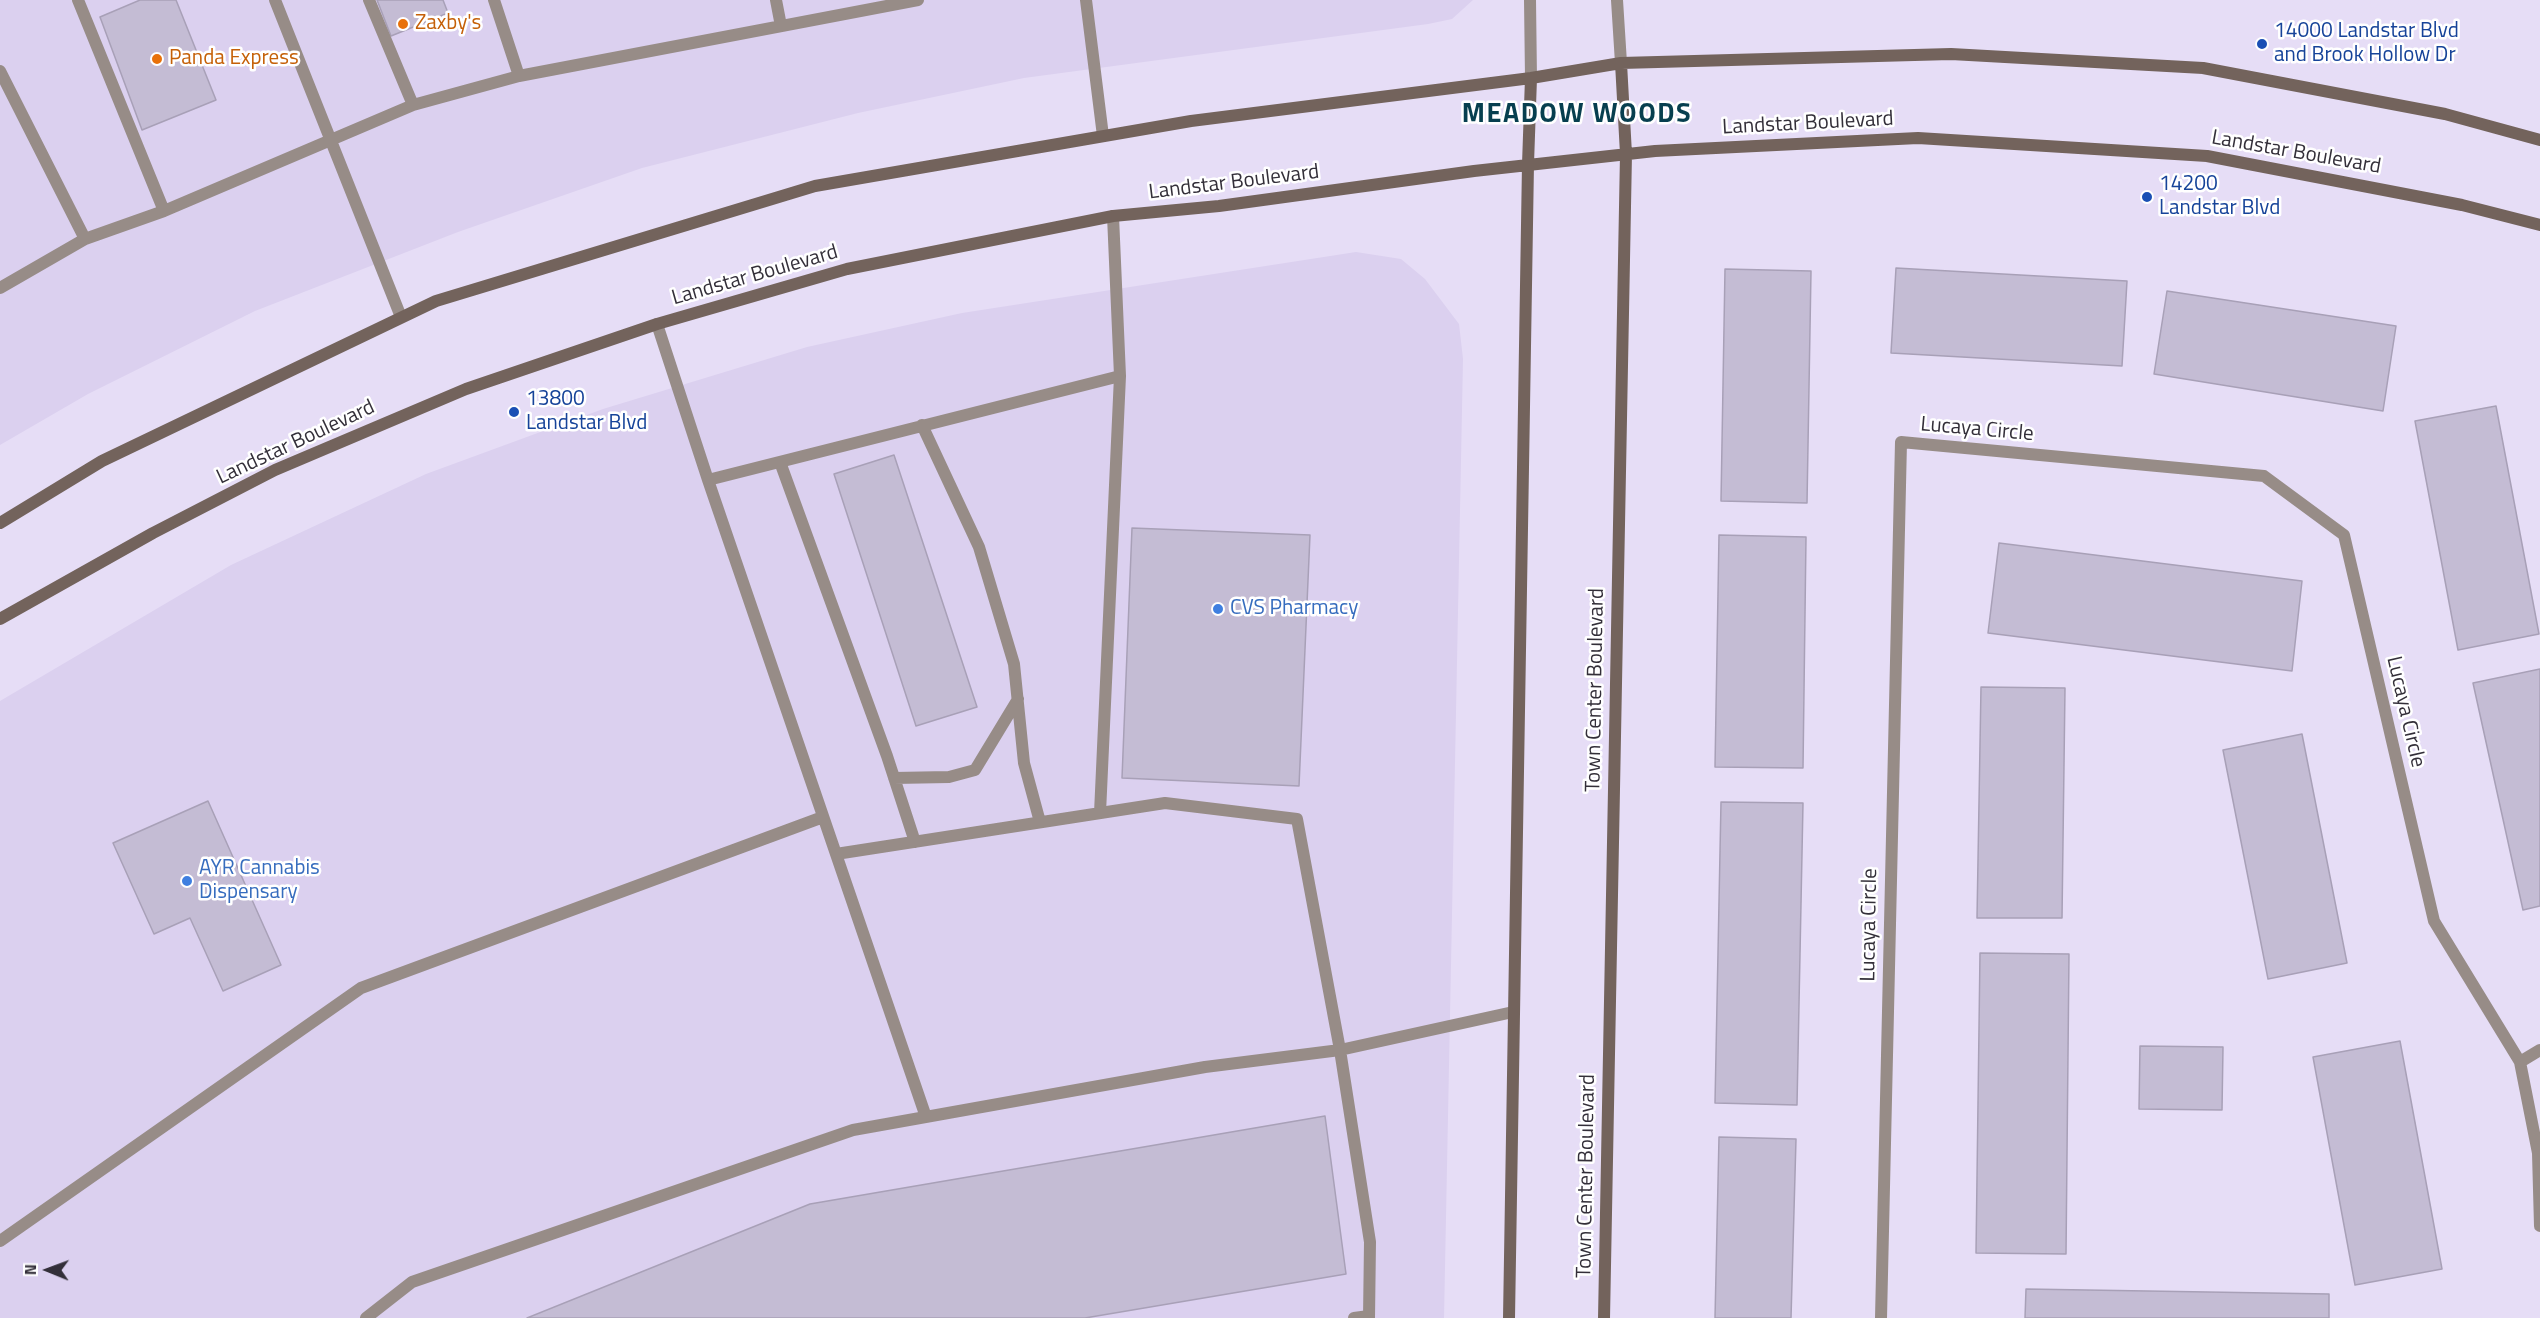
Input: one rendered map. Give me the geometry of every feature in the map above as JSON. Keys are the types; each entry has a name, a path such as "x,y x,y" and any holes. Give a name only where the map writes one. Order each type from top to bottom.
{"main road":[{"path":"0,524 102,461 436,301 815,186 1191,121 1532,78 1621,63 1951,54 2204,68 2445,114 2540,140"},
{"name":"Town Center Boulevard","path":"1604,1318 1626,154 1621,63"},
{"path":"1509,1318 1528,164 1532,78"},
{"name":"Landstar Boulevard","path":"0,619 153,533 275,470 466,389 657,324 847,269 1113,216 1219,206 1528,164 1655,151 1918,138 2207,156 2462,205 2540,225"}],"street":[{"path":"78,0 164,211"},
{"path":"275,0 401,317"},
{"path":"369,0 413,105"},
{"path":"494,0 519,76"},
{"path":"776,0 781,26"},
{"path":"0,288 85,239 164,211 413,105 519,76 918,0"},
{"path":"1086,0 1103,136"},
{"path":"1530,0 1532,78"},
{"path":"1617,0 1621,63"},
{"path":"0,71 85,239"},
{"path":"1100,813 1120,376 1113,216"},
{"path":"657,324 708,480 926,1117"},
{"path":"708,480 1120,376"},
{"path":"922,426 979,547 1014,664 1024,763 1040,822"},
{"name":"Lucaya Circle","path":"1881,1318 1901,442 2265,476 2344,535 2434,921 2520,1062 2538,1153 2540,1226"},
{"path":"780,462 915,842"},
{"path":"894,778 949,777 975,770 1018,699"},
{"path":"836,854 1165,803 1297,819 1340,1050 1370,1242 1369,1317 1354,1318"},
{"path":"0,1242 361,988 823,817"},
{"path":"366,1318 412,1282 853,1130 1205,1067 1340,1050 1513,1012"},
{"path":"2520,1062 2540,1050"}],"shaded area":[{"path":"0,0 1473,0 1452,19 1428,24 1024,78 858,113 642,168 458,232 255,311 88,394 0,445"},
{"path":"1356,252 1401,259 1425,279 1459,324 1463,359 1444,1318 0,1318 0,701 231,565 426,474 603,409 807,347 962,313"}],"building":[{"name":"Panda Express","path":"140,0 176,0 216,100 142,130 100,17"},
{"name":"Zaxby's","path":"377,0 443,0 448,13 391,36"},
{"path":"1896,268 2127,281 2122,366 1891,353"},
{"path":"1725,269 1811,271 1807,503 1721,501"},
{"path":"2167,291 2396,326 2383,411 2154,374"},
{"path":"2496,406 2539,634 2458,650 2415,421"},
{"path":"894,455 977,707 916,726 834,474"},
{"name":"CVS Pharmacy","path":"1132,528 1310,535 1299,786 1122,778"},
{"path":"1719,535 1806,537 1803,768 1715,767"},
{"path":"1999,543 2302,581 2292,671 1988,633"},
{"path":"2540,669 2540,906 2523,910 2473,683"},
{"path":"1981,687 2065,688 2062,918 1977,918"},
{"path":"2302,734 2347,963 2268,979 2223,750"},
{"name":"AYR Cannabis Dispensary","path":"208,801 281,965 223,991 190,918 154,934 113,843"},
{"path":"1721,802 1803,803 1797,1105 1715,1103"},
{"path":"1980,953 2069,954 2066,1254 1976,1253"},
{"path":"2400,1041 2442,1269 2355,1285 2313,1057"},
{"path":"2140,1046 2223,1047 2222,1110 2139,1109"},
{"path":"1325,1116 1346,1274 1085,1318 527,1318 810,1204"},
{"path":"1719,1137 1796,1139 1791,1318 1715,1318"},
{"path":"2026,1289 2329,1294 2329,1318 2025,1318"}],"place":[{"name":"Zaxby's","path":"403,24"},
{"name":"14000 Landstar Blvd and Brook Hollow Dr","path":"2262,44"},
{"name":"Panda Express","path":"157,59"},
{"name":"14200 Landstar Blvd","path":"2147,197"},
{"name":"13800 Landstar Blvd","path":"514,412"},
{"name":"CVS Pharmacy","path":"1218,609"},
{"name":"AYR Cannabis Dispensary","path":"187,881"}],"district":[{"name":"MEADOW WOODS","path":"1577,115"}]}
